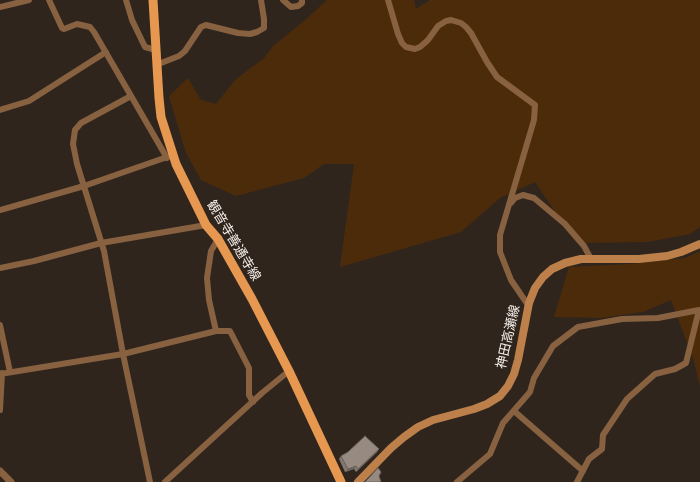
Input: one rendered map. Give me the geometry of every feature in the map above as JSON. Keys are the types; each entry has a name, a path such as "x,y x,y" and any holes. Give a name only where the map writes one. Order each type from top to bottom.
{"main road":[{"name":"観音寺善通寺線","path":"153,0 156,65 161,116 170,156 176,164 206,225 218,239 252,299 289,371 341,482"},
{"name":"神田高瀬線","path":"358,482 391,448 418,427 433,420 474,409 487,404 500,396 508,386 514,374 528,305 535,288 543,277 552,269 565,263 581,259 652,258 681,252 700,244"}],"street":[{"path":"0,7 29,0"},
{"path":"0,210 84,186 170,156 131,96 106,52 90,28 77,24 64,29 62,28 49,0"},
{"path":"126,0 132,20 145,47 156,50"},
{"path":"156,65 179,56 185,51 201,27 206,25 238,33 250,34 264,28 261,0"},
{"path":"283,0 291,7 298,6 302,3 302,0"},
{"path":"388,0 398,34 402,43 406,47 415,49 420,47 428,40 438,26 446,21 451,20 461,23 466,26 471,33 497,77 535,105 534,120 500,235 500,252 511,280 528,305"},
{"path":"0,110 29,101 106,52"},
{"path":"131,96 81,123 75,130 73,144 77,164 104,251 123,354 150,482"},
{"path":"510,204 515,198 523,195 534,198 565,224 584,246 591,259"},
{"path":"0,268 34,261 101,243 206,225"},
{"path":"216,331 209,300 207,278 211,251 218,239"},
{"path":"457,482 490,454 503,423 530,392 534,378 553,346 578,327 622,319 658,318 699,310 686,363 676,369 655,374 627,399 603,435 602,449 589,459 577,482"},
{"path":"0,325 10,372"},
{"path":"0,410 1,373 123,354 216,331 230,331 249,368 249,395 253,402"},
{"path":"165,482 289,371"},
{"path":"514,411 582,471"},
{"path":"0,471 11,482"}],"shaded area":[{"path":"327,0 414,0 416,9 430,0 700,0 700,227 690,234 647,242 576,243 535,182 500,198 461,232 340,267 354,164 324,164 304,178 236,196 201,180 186,153 169,96 188,78 201,100 216,104 235,80 264,58 274,45 303,22"},
{"path":"700,251 700,387 694,361 671,300 643,312 601,318 554,317 569,267 631,264 685,258"}],"building":[{"path":"365,436 379,449 358,469 356,466 348,469 341,456 348,452"},
{"path":"378,468 381,472 379,476 381,482 365,482"}]}
